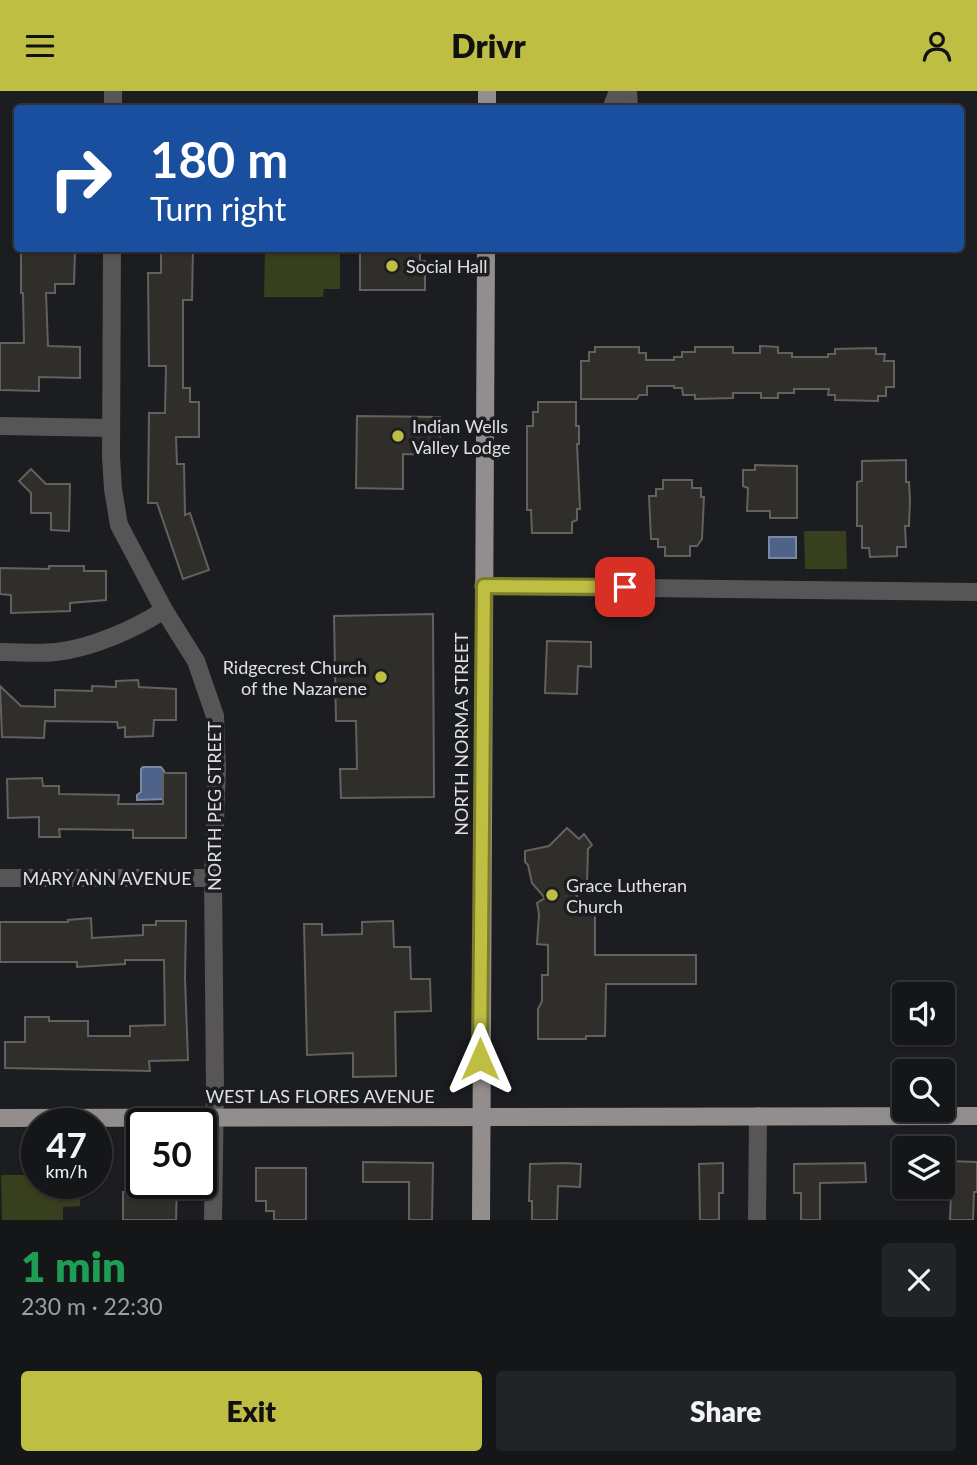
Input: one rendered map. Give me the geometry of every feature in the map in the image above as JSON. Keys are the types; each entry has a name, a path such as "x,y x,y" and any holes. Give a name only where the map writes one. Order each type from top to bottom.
{"main road":[{"name":"NORTH NORMA STREET","path":"481,1220 486,252"},
{"name":"WEST LAS FLORES AVENUE","path":"217,1117 977,1116"},
{"name":"WEST LAS FLORES AVENUE","path":"0,1118 126,1117"}],"street":[{"name":"NORTH PEG STREET","path":"112,252 111,428 113,489 120,525 164,610 196,661 215,716 215,1108"},
{"path":"0,426 111,428"},
{"path":"484,586 977,592"},
{"path":"0,652 57,652 94,642 145,622 164,610"},
{"name":"MARY ANN AVENUE","path":"0,878 214,878"},
{"path":"757,1220 758,1116"},
{"name":"NORTH PEG STREET","path":"213,1199 213,1220"}],"green space":[{"path":"265,252 340,252 340,289 324,289 323,297 264,297"},
{"path":"804,531 846,531 847,569 805,569"},
{"path":"1,1175 21,1175 21,1199 80,1199 80,1206 63,1207 63,1220 2,1220"}],"water":[{"path":"769,537 796,537 796,558 769,558"},
{"path":"143,767 161,767 164,771 165,799 137,800 137,795 141,792"}],"building":[{"path":"21,252 75,253 74,284 55,284 55,293 46,293 48,346 80,347 80,378 39,377 39,391 0,390 0,343 24,343"},
{"path":"161,252 193,252 192,300 183,300 183,388 190,388 190,402 199,402 199,437 176,437 177,464 184,464 185,515 190,513 209,570 183,579 157,503 148,503 149,413 165,413 166,366 149,366 148,273 161,273"},
{"name":"Social Hall","path":"360,252 420,252 420,261 425,261 425,290 360,290"},
{"path":"760,346 778,347 778,353 792,353 792,357 828,357 828,354 835,354 835,349 876,348 876,354 885,354 884,361 894,361 894,387 886,387 886,396 878,396 878,401 835,400 835,395 828,395 829,389 794,389 794,393 778,393 778,398 761,398 761,393 733,393 733,398 695,399 695,395 683,395 682,388 674,386 647,386 647,395 639,395 637,399 581,399 581,361 589,361 589,352 595,352 595,347 639,347 639,353 646,353 646,360 674,360 674,357 682,357 682,352 695,352 695,347 733,347 733,353 760,353"},
{"path":"538,402 576,402 576,426 579,426 577,444 580,509 577,509 577,520 572,522 572,533 532,533 531,510 527,510 527,426 533,426 533,412 538,412"},
{"name":"Indian Wells Valley Lodge","path":"357,416 440,417 440,455 403,454 403,489 356,488"},
{"path":"906,460 906,482 909,482 910,500 909,526 905,526 906,547 897,547 897,556 870,557 869,548 862,548 862,526 857,526 857,482 862,481 862,461"},
{"path":"755,465 797,466 797,518 770,518 770,511 747,511 748,488 743,486 743,470 755,470"},
{"path":"31,469 46,484 70,484 69,531 51,530 51,513 31,513 31,493 19,481"},
{"path":"663,480 692,480 692,488 701,488 701,497 704,497 702,539 697,546 690,546 690,556 665,556 665,547 658,547 658,539 651,539 649,496 656,496 656,489 663,489"},
{"path":"49,566 84,566 84,571 106,571 106,600 70,603 70,611 11,613 11,595 0,594 0,568 49,569"},
{"path":"433,614 434,797 341,798 340,769 357,769 356,721 336,721 334,616"},
{"path":"547,641 591,642 591,667 578,666 577,694 545,693"},
{"path":"138,680 139,687 176,689 176,720 154,720 153,736 125,737 125,727 118,728 117,722 45,721 44,738 2,737 0,686 21,706 55,707 55,690 92,691 92,686 116,687 116,681"},
{"path":"163,773 186,773 186,838 133,838 133,830 59,829 60,837 39,837 39,817 8,818 7,779 42,778 43,786 59,786 59,794 119,795 118,804 163,804"},
{"path":"567,828 579,839 584,834 592,845 588,849 587,883 565,884 595,914 595,955 696,955 696,984 606,984 605,1036 586,1036 586,1039 538,1039 542,975 548,975 548,945 537,944 537,903 545,898 532,883 525,862 525,851 549,846"},
{"path":"91,918 92,938 143,935 143,925 156,925 156,921 186,921 188,1060 149,1061 150,1071 5,1068 5,1042 25,1042 25,1017 49,1017 49,1021 88,1021 88,1036 130,1036 130,1026 165,1025 164,960 125,960 125,964 77,967 77,962 0,962 0,922 68,922"},
{"path":"393,921 394,947 410,947 411,979 430,979 431,1011 395,1012 396,1076 353,1077 353,1053 307,1055 304,924 322,924 322,935 362,934 362,922"},
{"path":"955,1161 977,1162 973,1220 950,1220 951,1199 955,1199"},
{"path":"363,1162 433,1163 432,1220 409,1220 409,1182 363,1182"},
{"path":"723,1163 723,1193 719,1193 719,1220 700,1220 699,1164"},
{"path":"865,1163 866,1182 820,1183 820,1220 801,1220 801,1193 794,1193 794,1164"},
{"path":"530,1164 581,1164 580,1187 558,1186 557,1220 532,1220 532,1201 529,1201"},
{"path":"256,1168 306,1168 306,1220 274,1220 274,1211 266,1211 266,1201 256,1201"},
{"path":"123,1192 126,1192 126,1199 177,1199 176,1220 123,1220"}],"place":[{"name":"Social Hall","path":"392,266"},
{"name":"Indian Wells Valley Lodge","path":"398,436"},
{"name":"Ridgecrest Church of the Nazarene","path":"381,677"},
{"name":"Grace Lutheran Church","path":"552,895"}],"route":[{"path":"480,1059 484,586 625,587"}]}
